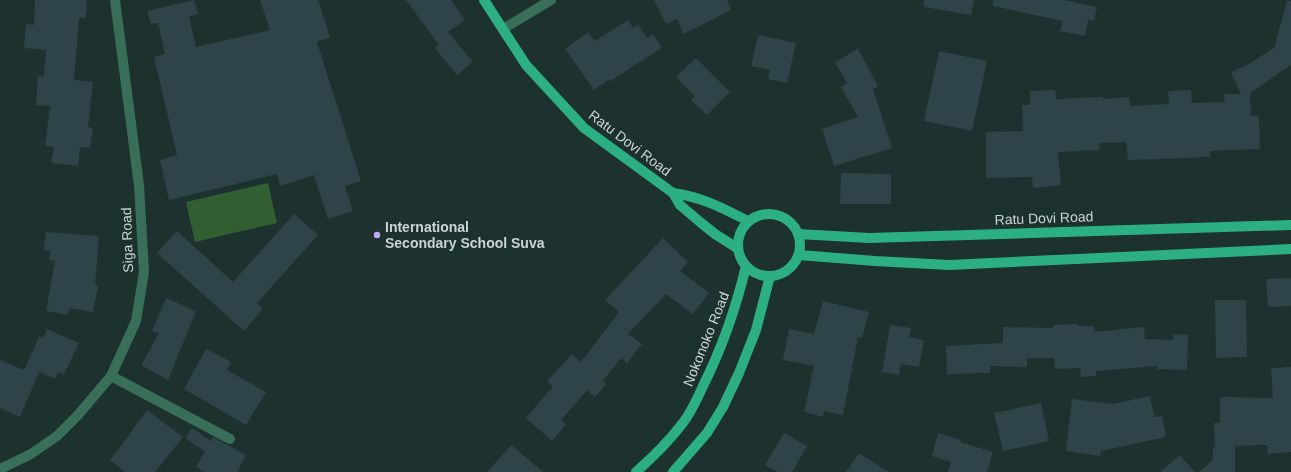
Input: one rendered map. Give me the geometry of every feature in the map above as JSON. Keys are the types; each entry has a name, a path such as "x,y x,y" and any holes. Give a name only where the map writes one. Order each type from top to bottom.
{"main road":[{"name":"Ratu Dovi Road","path":"484,0 526,65 584,128 673,193 680,205 715,234 737,248"},
{"name":"Ratu Dovi Road","path":"673,193 688,195 709,202 748,222"},
{"path":"776,214 785,218 793,225 798,234 800,248 794,263 788,270 770,276 753,272 746,266 740,258 737,248 738,238 742,229 748,222 756,216 776,214"},
{"name":"Ratu Dovi Road","path":"798,234 869,238 1291,225"},
{"path":"798,255 949,265 1291,249"},
{"name":"Nokonoko Road","path":"636,472 650,460 683,423 698,397 714,364 732,318 746,266"},
{"path":"673,472 707,433 723,407 739,373 756,330 770,276"}],"street":[{"name":"Siga Road","path":"0,469 31,454 56,436 78,416 111,376 136,322 144,272 139,185 116,0"},
{"path":"503,29 551,0"},
{"path":"111,376 230,439"}],"green space":[{"path":"268,183 277,223 195,242 186,202"}],"building":[{"path":"35,0 87,0 86,18 79,18 74,80 93,82 88,127 93,128 90,148 80,147 78,166 51,163 54,147 45,146 50,106 36,105 38,76 44,77 46,50 24,48 26,24 34,25"},
{"path":"194,0 198,14 189,16 196,47 270,30 260,0 318,0 330,37 317,42 361,181 345,186 353,211 328,219 314,175 280,186 277,174 169,200 160,160 177,155 154,57 165,54 158,23 151,24 147,11"},
{"path":"406,0 451,0 465,20 448,32 473,62 457,75 435,48 439,45"},
{"path":"654,0 727,0 731,10 684,34 677,19 666,24"},
{"path":"924,0 974,0 971,15 924,7"},
{"path":"993,0 1063,0 1097,7 1094,21 1088,20 1085,36 1060,31 1063,21 993,6"},
{"path":"1287,1 1291,1 1291,65 1250,93 1251,116 1259,116 1260,149 1210,151 1210,157 1128,160 1126,142 1099,143 1100,150 1058,152 1061,185 1033,188 1032,177 986,178 986,132 1023,131 1022,105 1030,105 1030,91 1055,90 1056,99 1103,97 1103,99 1129,97 1130,106 1169,104 1168,91 1191,90 1192,103 1225,102 1224,94 1241,94 1231,72 1247,65 1274,48"},
{"path":"628,20 633,28 638,24 647,38 653,34 662,48 594,90 565,49 588,32 595,41"},
{"path":"758,35 796,43 787,83 768,79 770,70 751,66"},
{"path":"858,49 878,86 873,89 892,148 834,166 822,129 858,117 841,87 847,83 835,62"},
{"path":"939,51 987,61 972,131 924,121"},
{"path":"696,58 730,92 707,115 691,100 695,96 676,77"},
{"path":"841,173 891,174 891,204 840,204"},
{"path":"294,214 318,235 257,303 263,309 244,331 157,253 177,231 233,282"},
{"path":"46,232 99,236 95,285 98,286 93,312 69,308 68,315 46,311 55,261 49,260 50,251 44,250"},
{"path":"663,238 688,262 680,271 709,293 693,314 666,294 628,334 642,344 627,363 621,358 603,381 606,384 595,397 587,390 561,420 566,424 552,441 526,418 553,386 547,381 572,354 581,362 619,312 605,300"},
{"path":"1291,278 1291,306 1268,307 1266,279"},
{"path":"166,298 196,311 168,380 141,365 159,333 152,331"},
{"path":"1215,300 1246,300 1247,357 1216,358"},
{"path":"823,301 869,312 862,338 858,337 843,415 824,411 823,417 804,412 814,366 783,360 789,329 814,334"},
{"path":"1078,324 1078,326 1094,326 1094,332 1144,327 1145,339 1173,340 1173,334 1188,335 1187,370 1157,369 1157,366 1096,371 1096,376 1081,377 1080,368 1055,369 1054,358 1027,358 1027,367 990,366 990,373 947,374 946,346 1003,343 1003,327 1053,328 1053,325"},
{"path":"890,325 911,328 909,337 924,340 919,367 901,364 899,375 882,372"},
{"path":"47,329 79,343 64,375 58,372 55,379 39,372 20,417 0,408 0,360 24,370 39,337 43,338"},
{"path":"206,349 231,362 227,370 266,392 246,425 184,389"},
{"path":"1291,367 1291,452 1268,454 1267,445 1235,446 1235,472 1199,472 1213,460 1213,447 1215,447 1214,423 1220,423 1220,397 1273,398 1271,368"},
{"path":"1150,396 1154,417 1162,416 1166,437 1101,451 1100,456 1066,451 1072,399 1112,404"},
{"path":"1041,403 1049,441 1003,451 994,413"},
{"path":"147,410 183,437 155,472 125,472 110,460"},
{"path":"192,428 211,441 213,437 246,455 237,472 205,472 196,467 205,452 185,438"},
{"path":"784,433 807,446 792,472 778,472 765,465"},
{"path":"938,433 961,440 960,442 993,452 987,472 948,472 951,462 932,456"},
{"path":"511,445 543,472 487,472"},
{"path":"859,453 889,472 846,472"},
{"path":"1180,455 1195,472 1160,472"}],"place":[{"name":"International Secondary School Suva","path":"377,235"}]}
